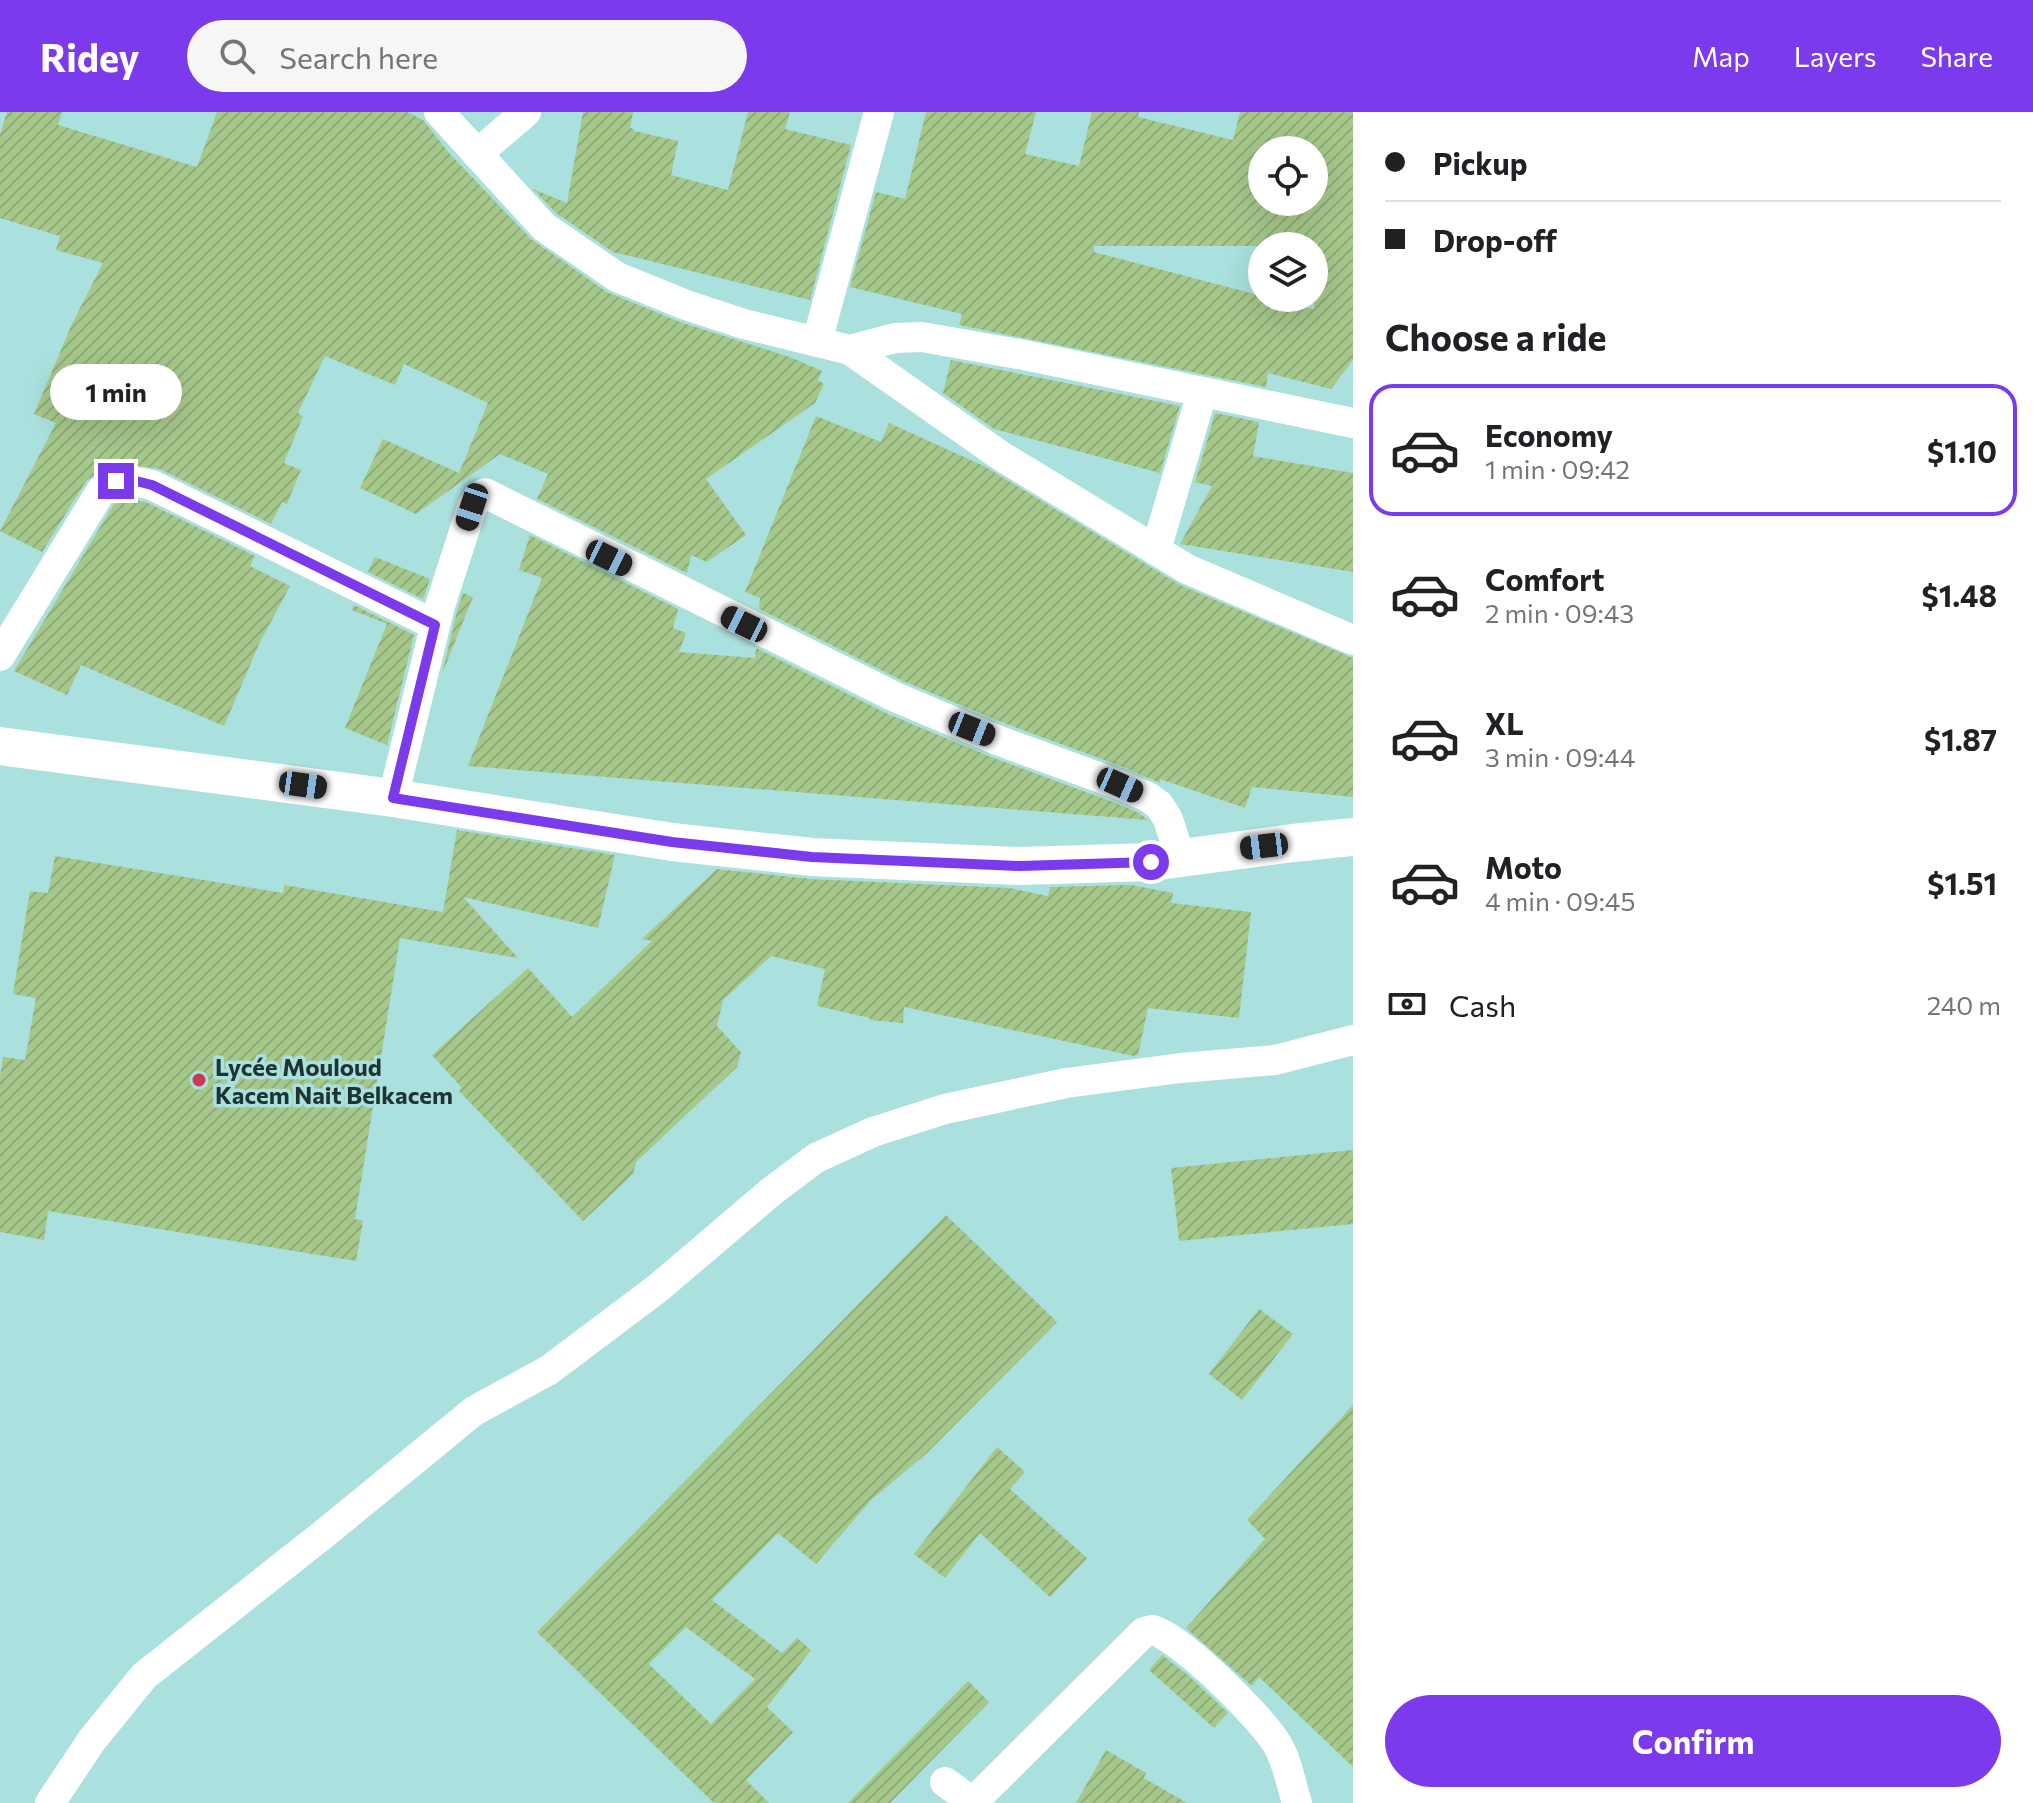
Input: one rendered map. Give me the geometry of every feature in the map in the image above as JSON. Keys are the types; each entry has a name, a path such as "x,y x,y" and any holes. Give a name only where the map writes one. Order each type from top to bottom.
{"street":[{"path":"439,112 544,227 617,277 744,324 850,350 1001,456 1187,569 1353,640"},
{"path":"477,154 526,112"},
{"path":"817,342 879,112"},
{"path":"850,350 895,338 922,337 1353,423"},
{"path":"1156,550 1202,393"},
{"path":"0,656 101,491 116,481 132,480 152,485 435,625"},
{"path":"393,798 435,625 472,507 478,497 485,493 895,697 997,740 1148,797 1159,805 1168,819 1180,857"},
{"path":"0,746 393,798 672,842 812,857 1020,866 1151,862 1353,837"},
{"path":"50,1803 92,1740 144,1676 474,1411 549,1370 658,1288 772,1191 816,1158 873,1132 945,1109 1066,1083 1275,1060 1353,1040"},
{"path":"945,1782 974,1803 1144,1632 1153,1630 1168,1638 1236,1694 1268,1731 1279,1747 1297,1803"}],"building":[{"path":"7,112 62,112 58,125 197,167 217,112 407,112 423,120 449,153 531,239 607,292 680,322 790,357 822,371 818,380 824,384 815,403 706,479 746,535 707,562 691,555 687,573 537,499 548,474 500,454 416,514 360,488 383,439 459,473 488,403 404,364 395,385 325,356 298,413 303,416 284,463 301,470 287,504 282,502 271,524 160,469 123,464 100,471 86,481 42,552 0,531 56,423 34,414 72,324 103,263 56,250 60,236 0,218 0,134"},
{"path":"583,112 633,112 630,128 634,131 678,141 671,175 728,190 748,112 790,112 785,129 851,145 810,300 613,252 556,213 533,189 567,203"},
{"path":"926,112 1036,112 1025,154 1079,166 1092,112 1139,112 1138,117 1233,140 1240,112 1353,112 1353,360 1331,389 1268,373 1266,387 959,325 962,314 850,287 876,192 905,199"},
{"path":"951,360 1180,406 1160,473 994,429 943,393"},
{"path":"1215,413 1259,422 1253,456 1353,473 1353,572 1180,544 1212,486 1195,482"},
{"path":"816,416 881,442 889,423 984,466 1180,585 1353,658 1353,797 1252,787 1245,808 1160,779 1160,783 903,681 759,609 760,598 745,592"},
{"path":"131,500 146,502 255,556 250,566 290,586 260,642 224,726 81,665 67,695 14,671 114,504"},
{"path":"530,535 678,609 673,628 686,633 679,652 755,658 756,648 888,714 991,757 1113,802 1148,820 468,766 542,578 519,570"},
{"path":"375,557 430,579 423,599 368,572"},
{"path":"463,593 473,597 442,674 457,611"},
{"path":"354,605 414,635 387,745 345,728 387,624 352,610"},
{"path":"457,830 615,855 598,928 463,897 518,958 400,938 355,1219 363,1221 356,1261 48,1211 44,1240 0,1232 0,1077 3,1057 25,1060 36,998 13,994 30,891 48,893 55,856 283,893 284,885 443,912"},
{"path":"717,869 811,879 1009,888 1048,896 1050,887 1131,885 1173,893 1171,903 1251,912 1239,1018 1148,1008 1138,1055 1134,1056 904,1007 903,1023 870,1020 817,1006 825,969 771,956 723,1000 717,1026 741,1052 737,1067 636,1162 633,1174 583,1221 459,1091 462,1088 432,1055 528,968 572,1017 652,941 642,939"},
{"path":"1353,1150 1353,1224 1179,1241 1171,1168"},
{"path":"946,1215 1057,1322 926,1454 871,1500 816,1564 778,1533 712,1600 782,1653 797,1638 811,1650 767,1707 793,1732 746,1780 769,1803 714,1803 537,1632","holes":["686,1627 755,1679 711,1724 649,1664"]},
{"path":"1259,1309 1293,1334 1242,1400 1209,1374"},
{"path":"1353,1405 1353,1767 1259,1677 1252,1686 1186,1628 1265,1539 1247,1520"},
{"path":"997,1447 1025,1472 1010,1489 1087,1558 1050,1597 980,1533 945,1578 914,1554"},
{"path":"1162,1655 1228,1713 1214,1728 1149,1670"},
{"path":"968,1681 989,1702 890,1803 848,1803"},
{"path":"1106,1750 1146,1773 1144,1778 1187,1803 1076,1803"}],"place":[{"name":"Lycée Mouloud Kacem Nait Belkacem","path":"199,1080"}],"route":[{"path":"116,481 132,480 152,485 435,625 393,798 672,842 812,857 1020,866 1151,862"}]}
